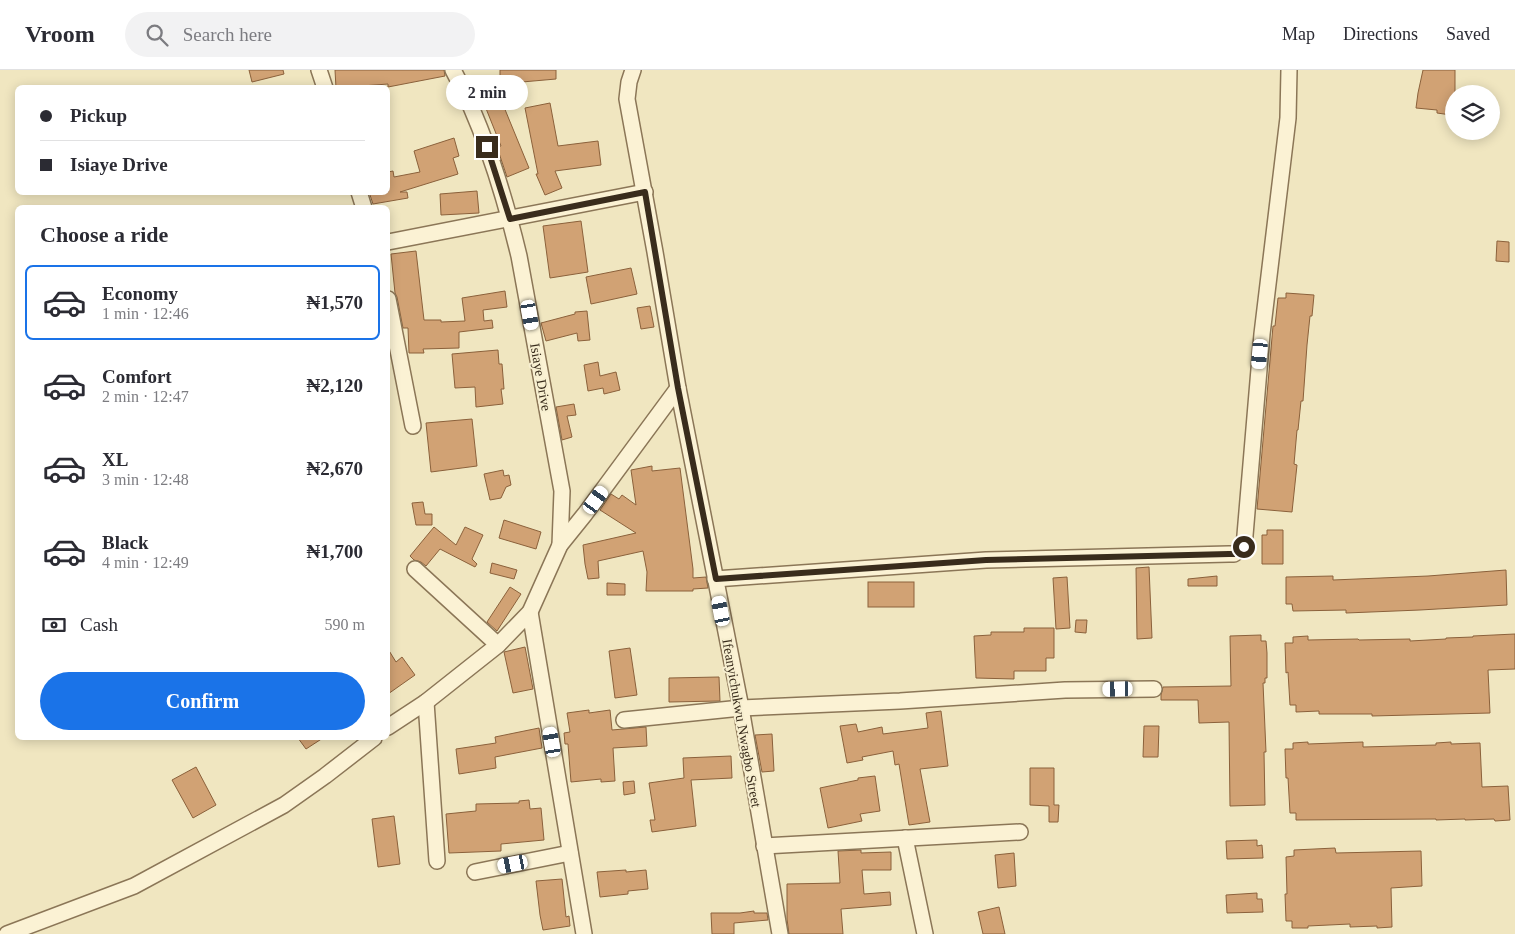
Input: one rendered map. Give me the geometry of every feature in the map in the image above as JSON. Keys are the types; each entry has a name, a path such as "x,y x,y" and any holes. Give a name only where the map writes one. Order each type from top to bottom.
{"street":[{"path":"319,70 324,85"},
{"name":"Isiaye Drive","path":"453,70 487,147 510,219 521,266 562,491 560,545"},
{"name":"Ifeanyichukwu Nwagbo Street","path":"633,70 627,99 645,192 678,388 741,708 780,934"},
{"path":"716,579 986,560 1234,554 1244,547 1262,334 1288,118 1290,70"},
{"path":"390,242 645,192"},
{"path":"390,309 413,426"},
{"path":"390,726 426,702 498,645 530,612 560,545 678,388"},
{"path":"416,569 498,645"},
{"path":"530,612 584,934"},
{"path":"624,720 741,708 900,701 1065,690 1154,689"},
{"path":"426,702 436,861"},
{"path":"7,934 134,886 284,805 326,776 371,740"},
{"path":"764,846 1020,832"},
{"path":"906,838 925,934"},
{"path":"475,872 570,853"}],"building":[{"path":"249,70 283,70 284,74 252,82"},
{"path":"335,70 444,70 445,76 390,87 388,84 336,85"},
{"path":"500,70 556,70 556,79 522,82 522,92 500,92"},
{"path":"1423,70 1455,70 1455,85 1445,85 1445,114 1437,113 1437,110 1416,108"},
{"path":"497,90 529,168 507,177 497,147 501,146 481,96"},
{"path":"550,103 558,146 598,141 601,165 555,171 562,188 545,195 536,174 538,174 525,108"},
{"path":"454,138 459,156 453,158 458,174 400,192 407,192 408,198 373,204 370,195 390,195 390,172 393,171 394,177 420,172 414,151"},
{"path":"477,191 479,213 441,215 440,194"},
{"path":"581,221 588,272 550,278 543,226"},
{"path":"1497,241 1509,242 1509,262 1496,261"},
{"path":"416,251 424,320 441,320 441,322 465,321 462,298 505,291 507,307 483,310 484,321 492,320 493,328 459,332 459,348 423,349 424,353 409,353 408,328 403,328 395,293 391,254"},
{"path":"631,268 637,294 591,304 586,277"},
{"path":"1286,293 1314,295 1312,316 1310,316 1303,401 1301,401 1297,430 1294,464 1297,465 1292,512 1257,509 1273,326 1275,326 1278,298 1286,298"},
{"path":"650,306 654,327 641,329 637,308"},
{"path":"587,311 590,340 578,341 577,333 546,341 541,323 575,314 575,312"},
{"path":"498,350 499,364 502,364 504,389 501,389 503,404 476,407 475,387 455,388 452,354"},
{"path":"598,362 600,376 616,372 620,390 604,394 603,388 588,391 584,365"},
{"path":"574,404 576,415 567,416 572,437 562,440 556,407"},
{"path":"472,419 477,466 431,472 426,423"},
{"path":"652,466 652,471 680,468 693,578 706,577 708,588 693,589 693,591 646,591 647,572 643,551 598,561 599,578 588,579 583,545 636,533 600,510 611,494 619,499 622,495 636,505 631,470"},
{"path":"503,470 504,476 509,475 511,485 506,487 501,498 490,500 484,474"},
{"path":"423,502 425,514 432,514 432,525 416,525 412,503"},
{"path":"504,520 541,532 536,549 499,538"},
{"path":"434,527 456,545 465,527 483,535 472,559 477,564 475,567 440,549 426,566 414,560 410,556"},
{"path":"1267,530 1283,530 1283,564 1262,564 1262,535 1267,535"},
{"path":"492,563 517,570 514,579 490,573"},
{"path":"1149,567 1152,638 1137,639 1136,568"},
{"path":"1506,570 1507,605 1346,613 1346,610 1293,611 1292,604 1286,604 1286,577 1333,576 1333,580"},
{"path":"1217,576 1217,586 1188,586 1188,579"},
{"path":"1067,577 1070,628 1056,629 1053,578"},
{"path":"868,582 914,582 914,607 868,607"},
{"path":"607,583 625,584 625,595 607,595"},
{"path":"510,587 521,594 497,631 487,622"},
{"path":"1076,620 1087,620 1086,633 1075,632"},
{"path":"1024,628 1054,628 1054,658 1046,658 1046,671 1014,671 1014,679 976,678 974,636 991,635 991,632 1024,632"},
{"path":"1515,634 1515,669 1488,670 1490,713 1372,716 1372,714 1319,714 1319,711 1296,712 1296,705 1290,705 1285,643 1293,643 1293,637 1308,636 1308,640 1410,639 1410,641"},
{"path":"1261,635 1261,641 1266,641 1267,653 1267,678 1265,678 1265,683 1263,683 1266,752 1264,752 1265,805 1230,806 1229,722 1199,723 1198,700 1161,700 1161,695 1163,687 1231,686 1230,636"},
{"path":"525,647 533,689 513,693 504,652"},
{"path":"630,648 637,695 615,698 609,651"},
{"path":"390,652 396,662 402,657 415,675 390,693"},
{"path":"719,677 720,701 669,702 669,678"},
{"path":"589,710 589,713 610,710 612,730 646,727 647,746 613,748 615,781 601,782 601,779 571,782 568,744 565,744 564,733 570,732 567,713"},
{"path":"941,711 948,766 920,769 930,822 909,825 899,764 895,765 893,751 862,757 863,760 847,763 840,726 856,724 858,732 882,727 883,734 928,728 926,713"},
{"path":"1144,726 1159,726 1158,757 1143,757"},
{"path":"539,728 542,748 495,757 496,768 459,774 456,749 496,743 495,737"},
{"path":"772,734 774,771 762,772 755,735"},
{"path":"299,740 320,740 306,749"},
{"path":"1308,742 1308,744 1363,742 1363,747 1436,745 1436,743 1451,742 1451,744 1480,743 1482,787 1508,786 1510,820 1296,820 1296,813 1290,813 1285,749 1293,749 1293,743"},
{"path":"731,756 732,778 691,780 696,826 652,832 650,820 655,820 649,783 684,778 683,758"},
{"path":"196,767 216,805 193,818 172,780"},
{"path":"1030,768 1054,768 1054,805 1059,805 1058,822 1049,822 1049,806 1030,805"},
{"path":"875,776 880,811 860,814 862,821 828,828 820,788 858,780 858,778"},
{"path":"634,781 635,793 624,795 623,782"},
{"path":"529,800 530,809 541,808 544,840 501,844 501,851 449,853 446,814 476,811 476,804 519,803 519,801"},
{"path":"394,816 400,864 378,867 372,819"},
{"path":"1257,840 1257,846 1262,845 1263,858 1227,859 1226,841"},
{"path":"1335,848 1336,853 1421,851 1422,886 1391,888 1392,927 1350,927 1350,924 1292,928 1292,921 1286,921 1286,857 1294,856 1294,850"},
{"path":"861,850 861,853 891,852 891,870 862,870 864,894 890,892 891,905 841,909 843,934 789,934 787,884 840,883 838,851"},
{"path":"1014,853 1016,886 998,888 995,855"},
{"path":"626,870 626,872 646,870 648,889 628,891 628,894 600,897 597,872"},
{"path":"562,879 566,917 569,916 570,926 543,930 536,881"},
{"path":"1257,893 1257,899 1262,899 1263,912 1227,913 1226,895"},
{"path":"999,907 1005,934 983,934 978,912"},
{"path":"754,911 754,913 767,913 768,920 734,923 734,934 712,934 711,913"}],"route":[{"path":"487,147 510,219 645,192 678,388 716,579 986,560 1234,554 1244,547"}]}
